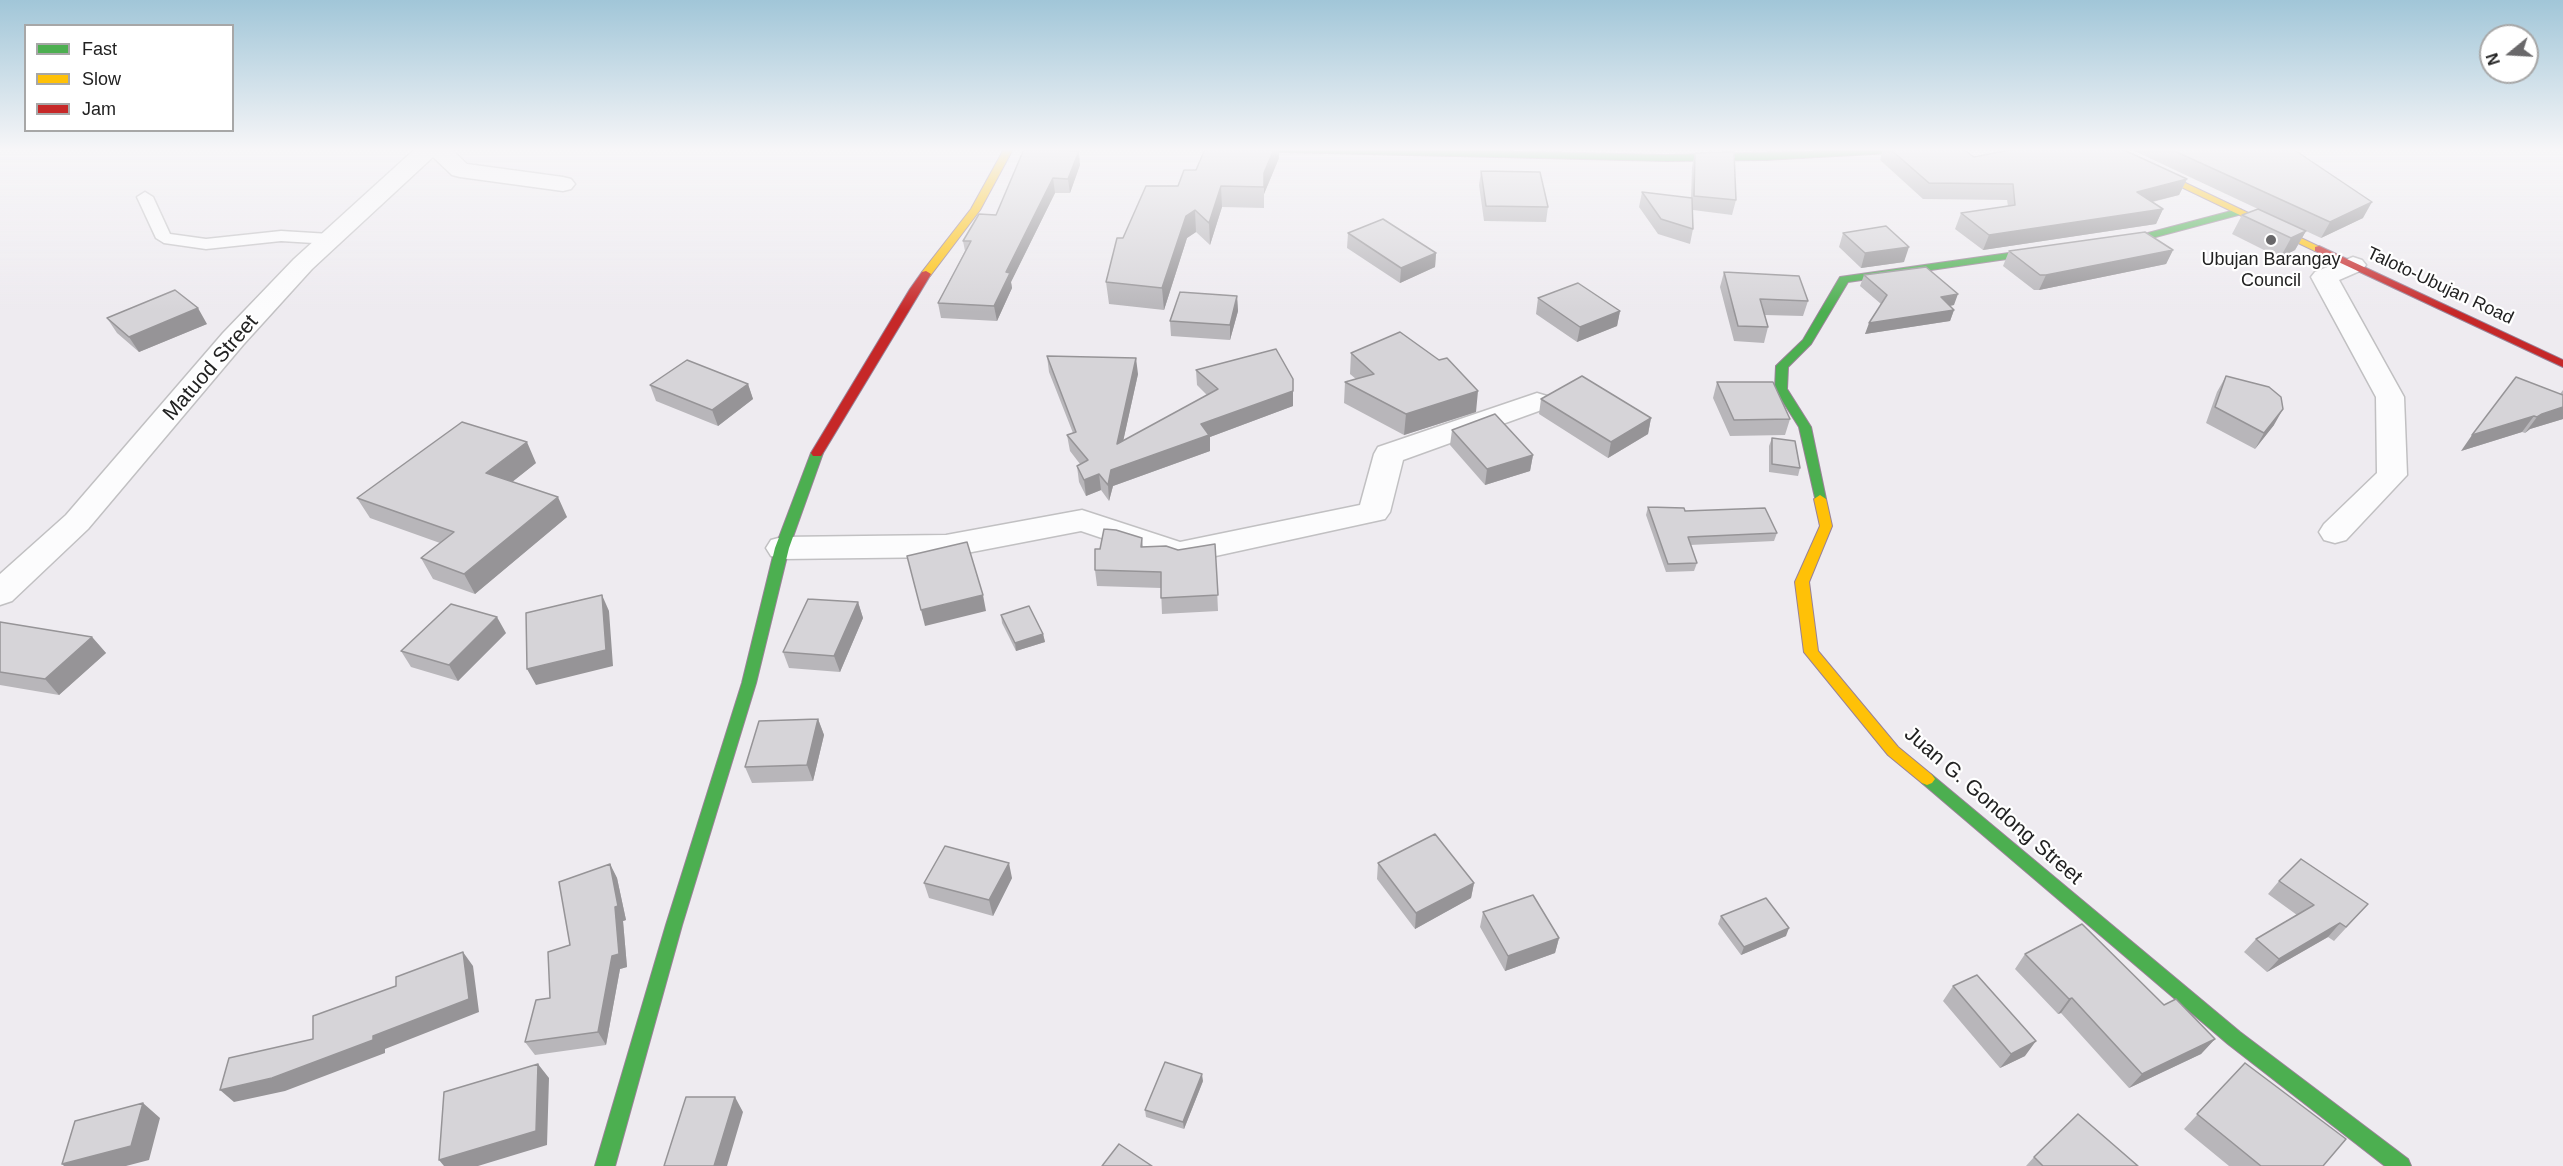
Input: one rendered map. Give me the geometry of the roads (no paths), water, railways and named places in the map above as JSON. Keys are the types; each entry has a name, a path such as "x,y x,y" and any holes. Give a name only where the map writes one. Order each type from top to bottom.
{"street":[{"name":"Matuod Street","path":"0,593 77,522 233,339 303,264 369,203"},
{"path":"605,1166 674,925 749,683 782,548 813,459 915,289 979,203"},
{"name":"Taloto-Ubujan Road","path":"2221,203 2563,364"},
{"path":"2090,244 2148,236 2239,212"},
{"name":"Juan G. Gondong Street","path":"2066,248 1844,279 1807,342 1782,366 1781,389 1805,427 1826,526 1802,582 1811,652 1893,751 2234,1038 2401,1166"},
{"path":"2335,532 2392,475 2390,397 2324,277 2353,265"},
{"path":"782,548 946,546 1082,520 1179,554 1374,512 1389,454 1537,402"}],"lane":[{"path":"148,203 164,238 206,244 282,236 330,239"}],"place":[{"name":"Ubujan Barangay Council","path":"2271,240"}]}
